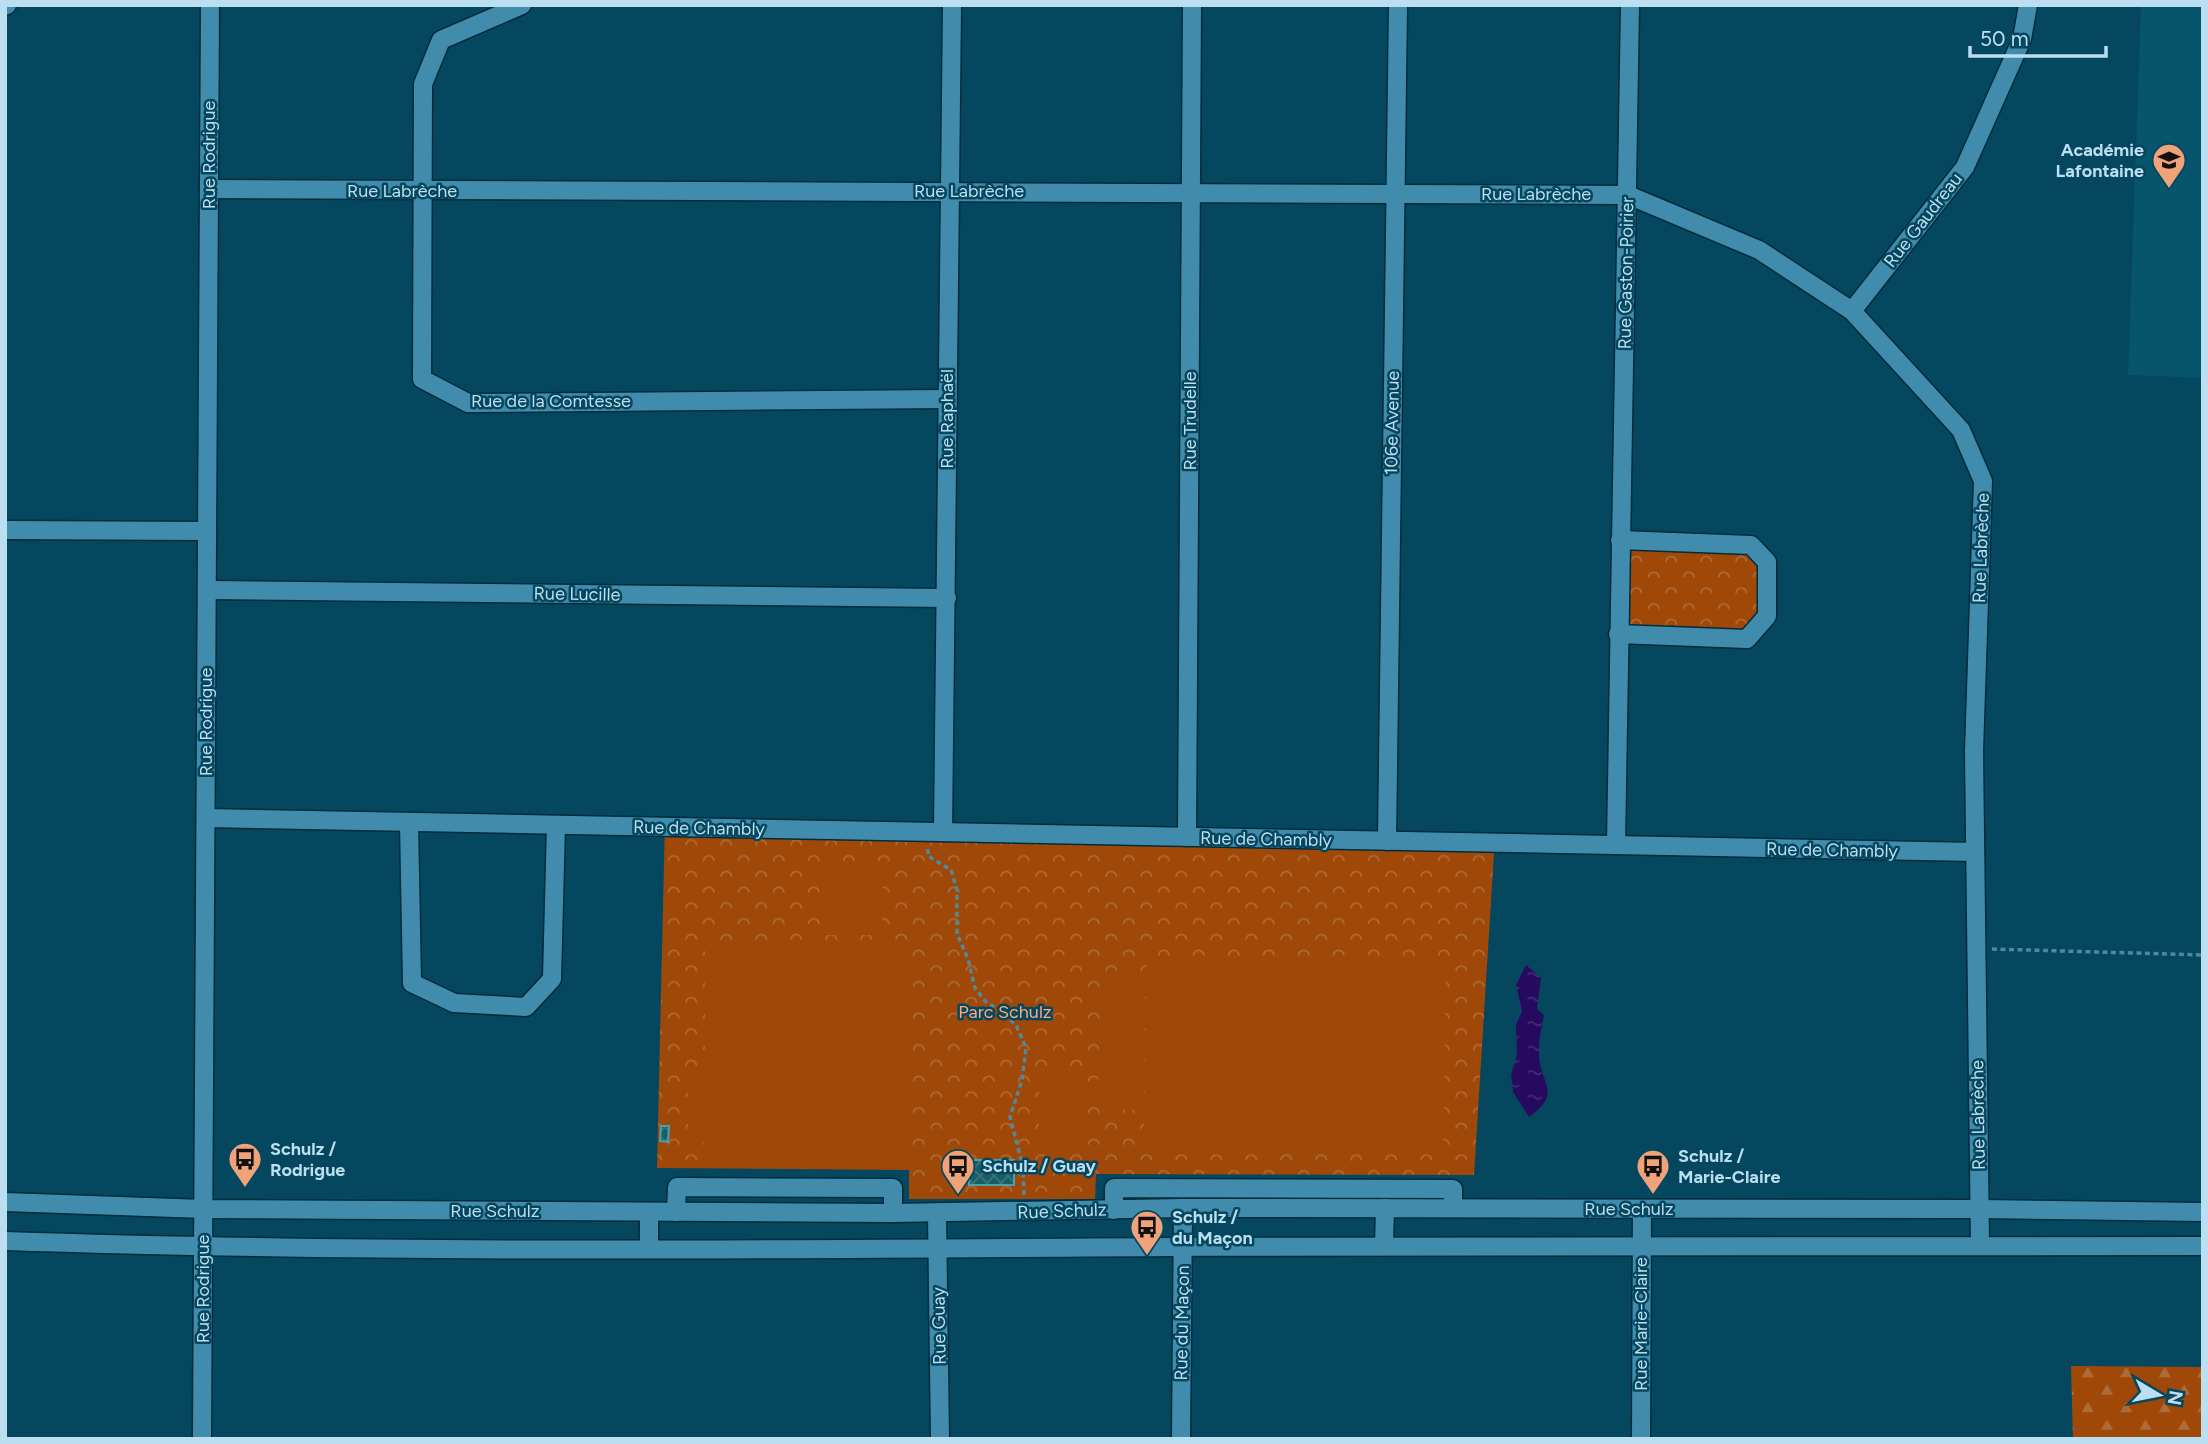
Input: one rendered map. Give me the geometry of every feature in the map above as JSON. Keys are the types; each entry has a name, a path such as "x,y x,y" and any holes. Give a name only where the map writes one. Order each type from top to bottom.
{"street":[{"name":"Rue Rodrigue","path":"202,1439 210,5"},
{"name":"Rue de la Comtesse","path":"522,5 441,40 424,84 422,379 468,403 947,399"},
{"name":"Rue Raphaël","path":"934,832 947,598 952,5"},
{"name":"Rue Trudelle","path":"1187,837 1192,5"},
{"name":"106e Avenue","path":"1387,841 1398,5"},
{"name":"Rue Gaston-Poirier","path":"1616,845 1630,5"},
{"name":"Rue Gaudreau","path":"1852,311 1965,167 2022,39 2028,5"},
{"name":"Rue Labrèche","path":"209,189 1628,195 1759,250 1852,311 1961,430 1983,481 1973,752 1980,1245"},
{"path":"5,530 207,531"},
{"path":"1618,634 1747,639 1768,615 1767,562 1751,545 1620,540"},
{"name":"Rue Lucille","path":"207,590 947,598"},
{"name":"Rue de Chambly","path":"206,818 1975,852"},
{"path":"409,822 412,983 454,1003 526,1007 552,979 556,825"},
{"path":"676,1212 677,1187 812,1187 893,1188 893,1213"},
{"path":"1114,1210 1114,1188 1454,1188 1453,1208"},
{"name":"Rue Schulz","path":"5,1202 204,1209 649,1212 937,1213 1182,1208 1980,1209 2203,1212"},
{"name":"Rue du Maçon","path":"1181,1439 1182,1208"},
{"path":"1384,1246 1385,1208"},
{"name":"Rue Marie-Claire","path":"1641,1439 1642,1209"},
{"path":"649,1212 649,1249"},
{"name":"Rue Guay","path":"937,1213 940,1439"},
{"name":"Rue Schulz","path":"5,1241 204,1247 937,1250 1642,1245 2203,1246"}],"path":[{"path":"934,832 928,856 951,870 957,890 957,934 968,959 975,988 986,1002 1016,1025 1026,1048 1022,1080 1010,1117 1023,1167 1025,1212"},
{"path":"1976,949 2203,955"}],"shaded area":[{"name":"Académie Lafontaine","path":"2141,5 2203,5 2203,378 2128,375"}],"green space":[{"path":"1620,540 1751,545 1767,562 1767,616 1747,639 1618,634"},
{"name":"Parc Schulz","path":"665,820 1495,837 1474,1175 1096,1174 1095,1199 909,1199 909,1170 657,1168"},
{"path":"824,865 883,865 882,935 824,935"},
{"path":"705,943 912,946 912,1169 726,1167 688,1126 688,1067 705,1066"},
{"path":"1147,957 1446,961 1443,1154 1144,1150"},
{"path":"1100,979 1145,979 1144,1110 1098,1109"},
{"path":"1040,1066 1086,1068 1083,1151 1038,1150"},
{"path":"2071,1366 2203,1367 2203,1439 2073,1439"}],"water":[{"path":"1526,965 1541,978 1537,1009 1544,1015 1539,1053 1548,1094 1545,1101 1529,1117 1513,1092 1511,1075 1517,1055 1516,1025 1522,1011 1516,985"}],"building":[{"path":"661,1126 669,1126 668,1142 660,1141"},
{"path":"969,1160 1014,1160 1014,1185 969,1185"}],"place":[{"name":"Académie Lafontaine","path":"2169,190"},
{"name":"Schulz / Rodrigue","path":"245,1189"},
{"name":"Schulz / Guay","path":"958,1196"},
{"name":"Schulz / Marie-Claire","path":"1653,1196"},
{"name":"Schulz / du Maçon","path":"1147,1257"}]}
